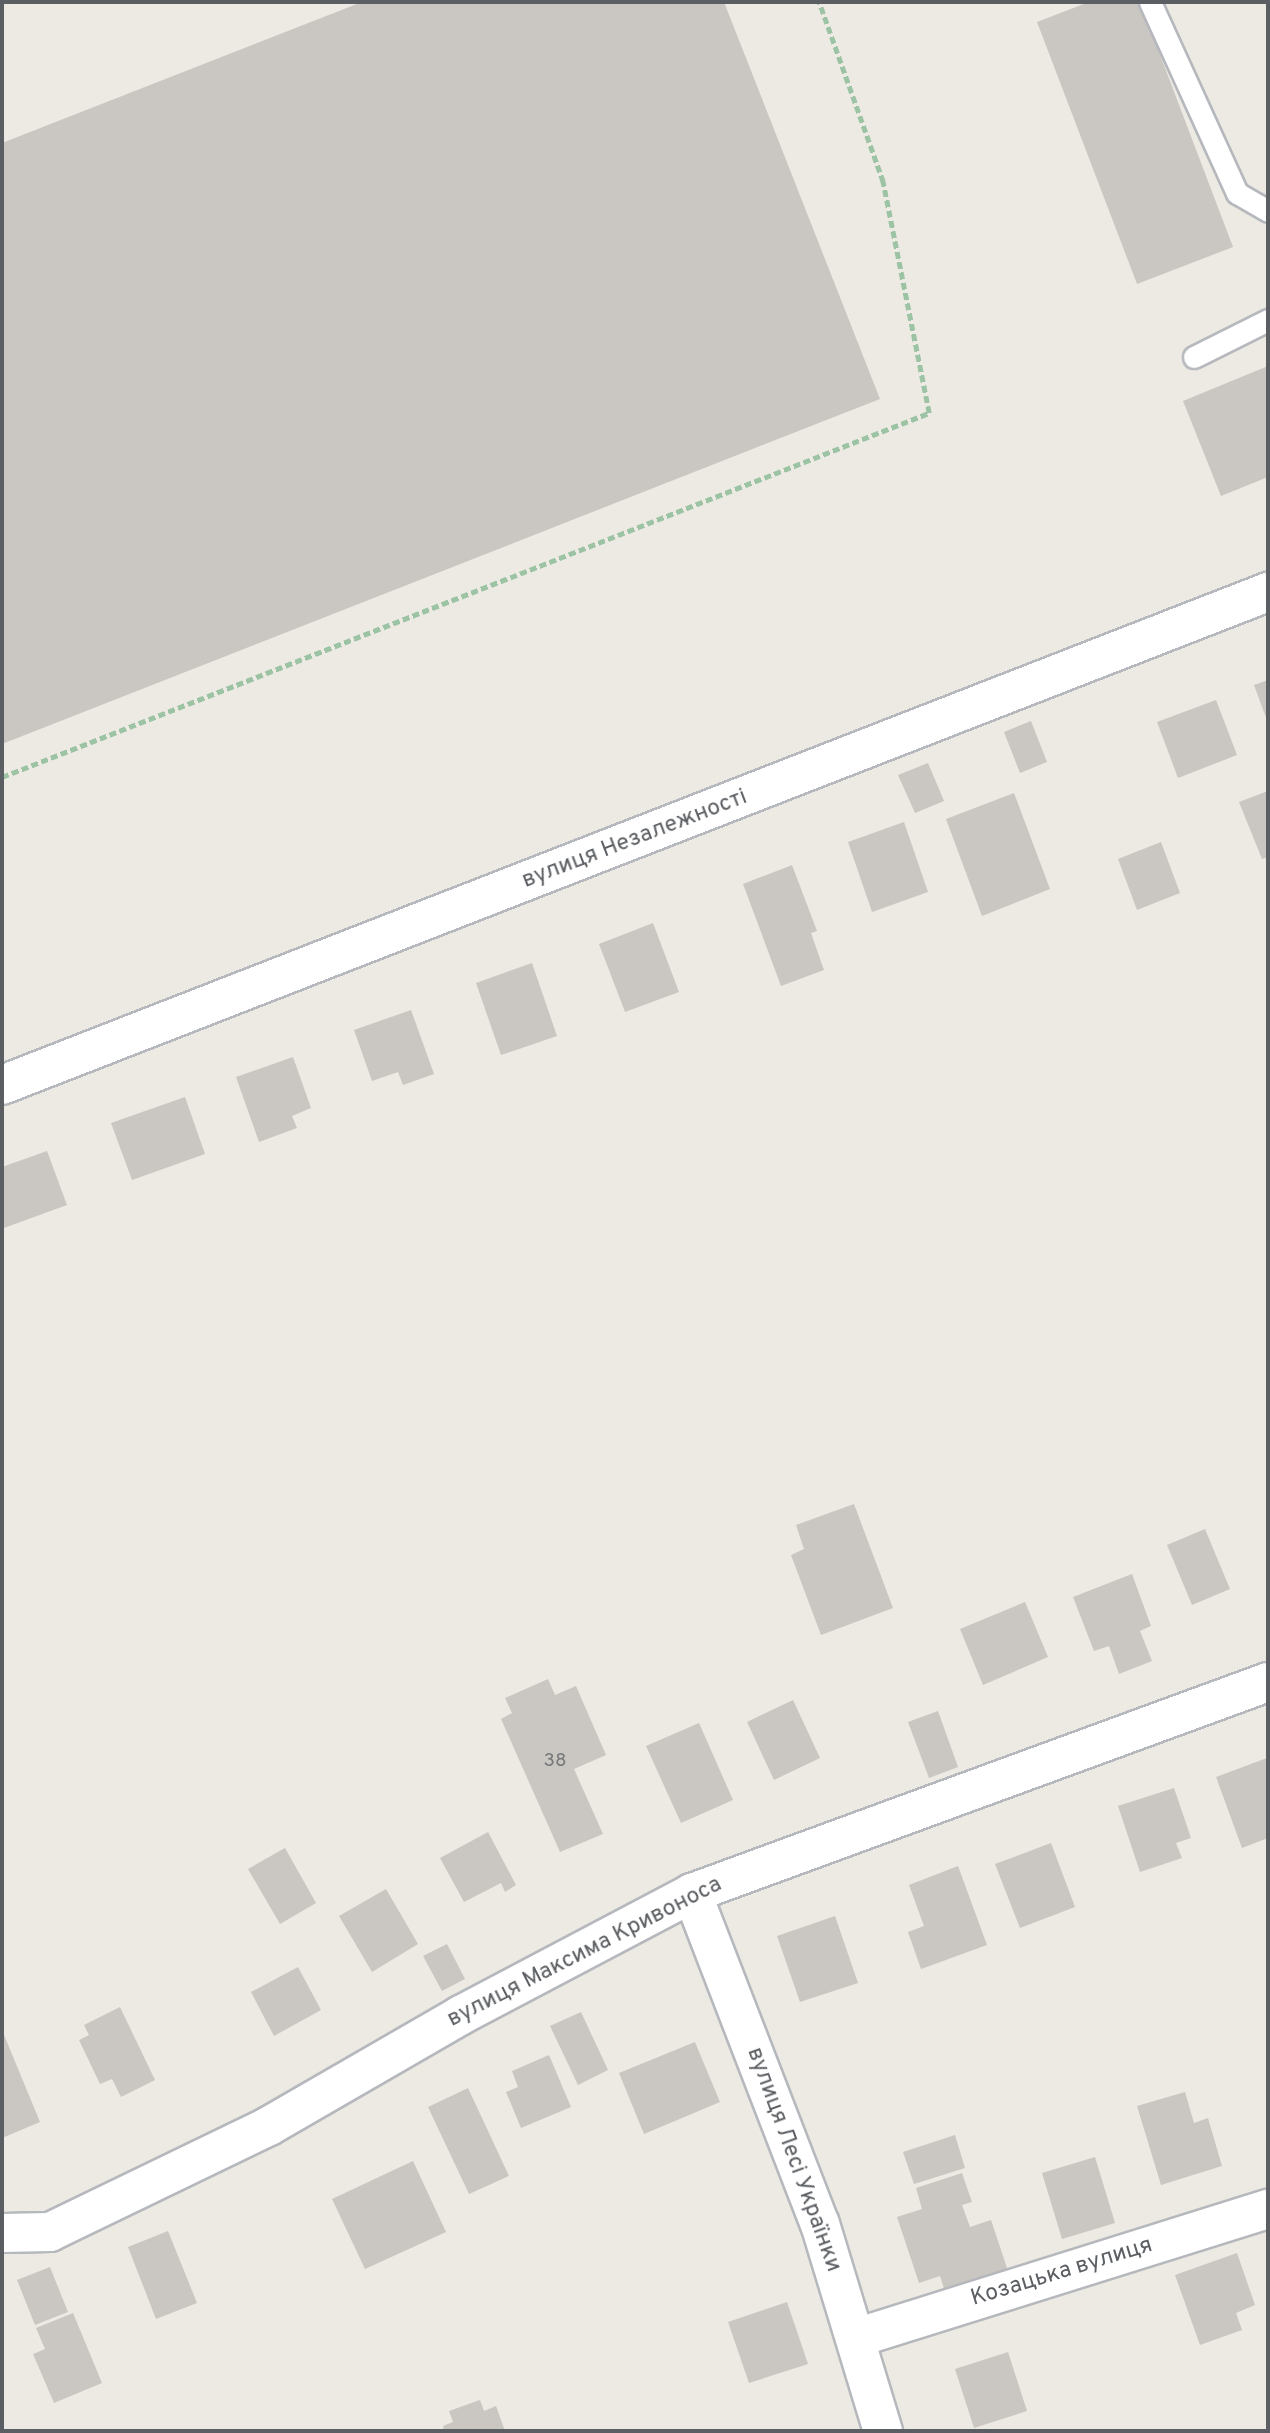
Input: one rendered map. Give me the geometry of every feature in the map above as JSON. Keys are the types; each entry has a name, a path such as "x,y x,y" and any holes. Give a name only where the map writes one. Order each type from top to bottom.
{"street":[{"name":"вулиця Незалежності","path":"2,1085 1268,592"},
{"name":"вулиця Максима Кривоноса","path":"2,2233 50,2232 269,2126 461,2015 692,1893 1268,1682"},
{"name":"вулиця Лесі Українки","path":"692,1893 820,2224 856,2337 872,2429"},
{"name":"Козацька вулиця","path":"856,2337 1268,2209"}],"lane":[{"path":"1150,2 1237,193 1268,211"},
{"path":"1194,357 1268,320"}],"path":[{"path":"2,777 929,413 883,182 819,2"}],"building":[{"path":"362,2 724,2 880,399 2,744 2,143"},
{"path":"1089,2 1140,2 1233,247 1137,284 1037,22"},
{"path":"1268,366 1268,477 1221,496 1183,401"},
{"path":"1268,680 1268,723 1254,685"},
{"path":"1216,700 1237,755 1178,778 1157,722"},
{"path":"1031,721 1047,762 1020,773 1004,732"},
{"path":"928,763 944,801 915,813 898,775"},
{"path":"1268,791 1268,857 1262,859 1239,802"},
{"path":"1014,793 1050,889 982,916 946,819"},
{"path":"904,822 928,892 872,912 848,842"},
{"path":"1161,842 1180,893 1137,910 1118,859"},
{"path":"792,865 817,931 811,933 824,970 781,986 743,884"},
{"path":"653,923 679,992 625,1012 599,944"},
{"path":"532,963 557,1036 501,1055 476,983"},
{"path":"411,1010 434,1074 403,1085 398,1072 372,1081 354,1030"},
{"path":"293,1057 311,1108 292,1116 297,1128 259,1142 236,1077"},
{"path":"185,1097 205,1154 132,1180 111,1123"},
{"path":"47,1151 67,1205 4,1228 2,1167"},
{"path":"854,1504 893,1608 821,1635 791,1555 804,1549 796,1525"},
{"path":"1205,1529 1230,1589 1192,1605 1167,1545"},
{"path":"1132,1574 1151,1626 1140,1631 1152,1661 1119,1674 1109,1646 1094,1651 1073,1597"},
{"path":"1025,1602 1048,1657 983,1685 960,1629"},
{"path":"548,1679 555,1695 576,1686 606,1755 574,1769 603,1834 560,1852 501,1719 512,1713 505,1698"},
{"path":"793,1700 820,1758 774,1780 747,1722"},
{"path":"938,1711 958,1767 929,1778 908,1722"},
{"path":"699,1723 733,1800 681,1823 646,1746"},
{"path":"1267,1758 1268,1838 1242,1848 1216,1777"},
{"path":"1174,1788 1191,1838 1176,1843 1182,1858 1140,1872 1118,1806"},
{"path":"488,1832 516,1885 505,1892 501,1883 464,1902 440,1858"},
{"path":"1051,1843 1075,1907 1020,1928 995,1864"},
{"path":"285,1848 316,1903 280,1924 248,1869"},
{"path":"958,1866 987,1945 921,1969 908,1932 924,1926 909,1885"},
{"path":"386,1889 418,1944 372,1972 339,1916"},
{"path":"835,1916 858,1983 800,2002 777,1936"},
{"path":"447,1944 465,1979 442,1991 423,1956"},
{"path":"298,1967 321,2010 274,2036 251,1992"},
{"path":"120,2007 155,2080 121,2097 112,2079 100,2084 79,2040 89,2035 84,2025"},
{"path":"581,2012 608,2070 578,2085 550,2026"},
{"path":"2,2030 40,2122 2,2138"},
{"path":"695,2042 720,2102 644,2134 619,2073"},
{"path":"549,2055 571,2107 521,2128 506,2092 518,2087 512,2071"},
{"path":"468,2088 509,2176 469,2194 428,2107"},
{"path":"1185,2092 1194,2123 1208,2118 1222,2166 1161,2185 1137,2106"},
{"path":"955,2135 965,2168 914,2184 903,2152"},
{"path":"1095,2157 1115,2223 1062,2239 1042,2173"},
{"path":"413,2161 446,2232 365,2269 332,2199"},
{"path":"962,2173 972,2202 962,2205 970,2227 991,2220 1008,2271 945,2292 940,2276 919,2283 897,2217 922,2209 916,2188"},
{"path":"168,2231 197,2303 156,2319 128,2247"},
{"path":"1237,2253 1255,2305 1236,2313 1242,2330 1200,2345 1175,2275"},
{"path":"50,2267 68,2312 35,2325 17,2280"},
{"path":"787,2302 808,2364 749,2383 728,2322"},
{"path":"73,2313 102,2383 54,2403 33,2354 45,2349 36,2328"},
{"path":"1008,2352 1027,2411 974,2428 955,2369"},
{"path":"480,2400 484,2411 496,2406 505,2431 444,2431 443,2426 453,2422 449,2411"}]}
